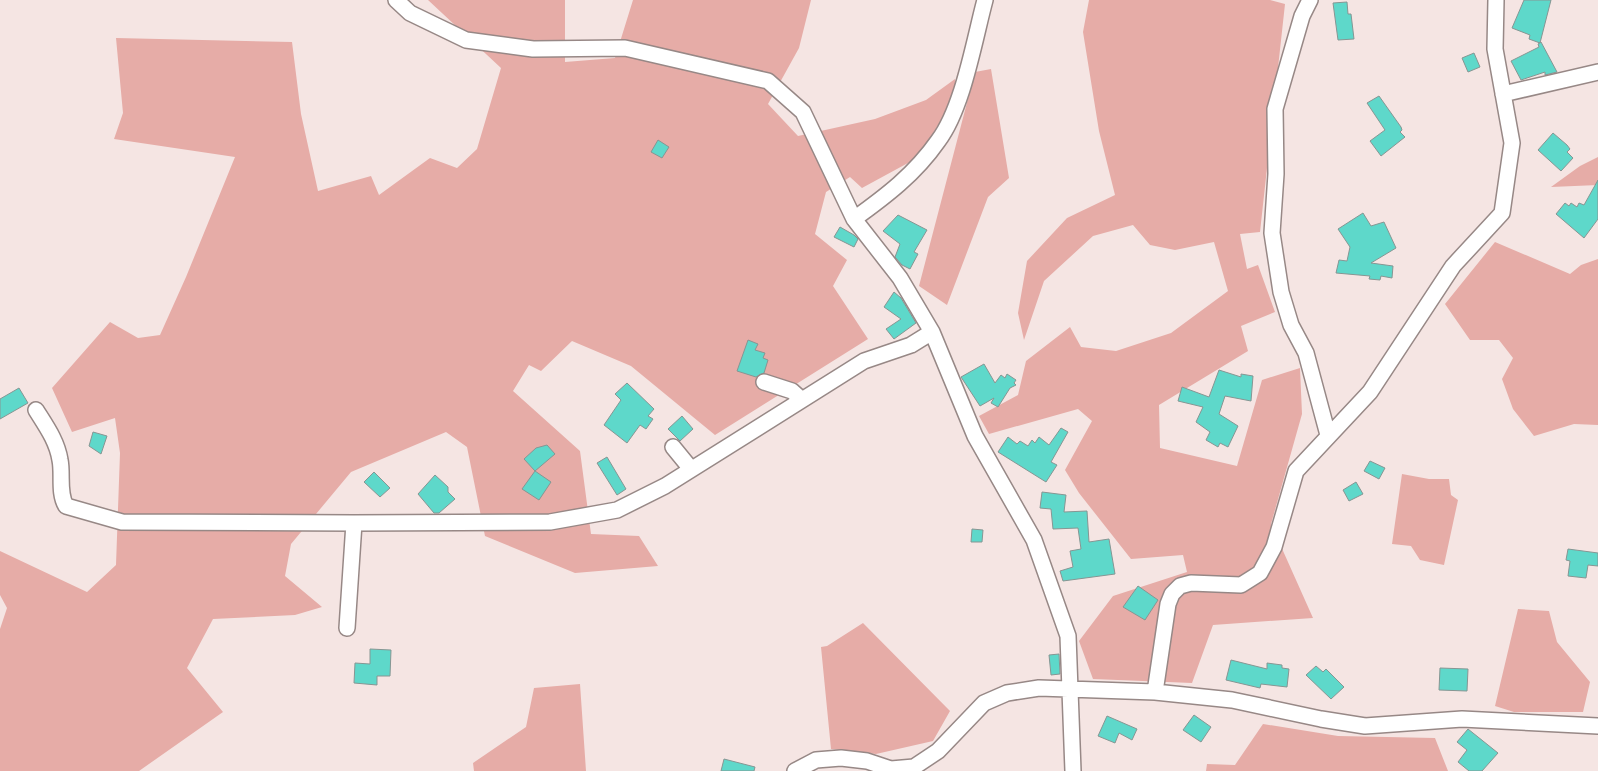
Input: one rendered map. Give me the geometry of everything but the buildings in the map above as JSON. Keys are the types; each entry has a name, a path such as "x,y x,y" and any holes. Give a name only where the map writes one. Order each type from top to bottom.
{"street":[{"path":"396,0 410,13 466,40 533,49 625,48 768,82 803,112 854,219 900,278 932,332 975,436 1034,540 1068,636 1073,771"},
{"path":"854,219 902,183 939,140 954,109 985,0"},
{"path":"1310,0 1302,16 1275,109 1276,174 1272,233 1281,292 1291,325 1310,362 1328,434"},
{"path":"1155,692 1168,604 1172,594 1180,586 1191,584 1241,585 1260,573 1274,546 1296,471 1328,434 1370,392 1453,266 1502,213 1512,143 1495,49 1496,0"},
{"path":"1503,94 1598,72"},
{"path":"36,410 52,436 58,452 62,470 62,494 66,506 122,522 550,522 617,510 665,486 864,360 911,345 932,332"},
{"path":"764,382 792,391 802,400"},
{"path":"672,447 691,469"},
{"path":"347,628 354,523"},
{"path":"795,771 816,760 841,758 867,761 891,769 914,766 938,751 984,703 1007,693 1039,688 1155,692 1232,700 1321,719 1365,726 1462,719 1598,726"}],"shaded area":[{"path":"428,0 565,0 565,62 615,58 633,0 811,0 799,48 768,104 798,136 875,119 926,100 955,79 957,114 938,125 919,157 862,188 850,177 826,192 815,234 847,260 833,286 868,339 715,435 631,366 572,341 541,371 529,365 513,391 580,451 591,534 639,536 658,566 575,573 485,536 467,447 446,432 351,472 291,544 285,576 322,607 295,615 213,619 187,668 223,712 139,771 0,771 0,629 7,608 0,595 0,551 87,592 116,565 120,453 115,418 72,432 52,388 110,322 138,338 160,335 235,157 114,139 123,113 116,38 292,42 301,114 318,191 371,176 379,195 430,158 457,168 477,149 501,68"},
{"path":"1089,0 1270,0 1285,4 1260,232 1240,234 1247,269 1258,265 1275,312 1241,326 1248,351 1159,405 1160,448 1237,466 1262,380 1300,368 1302,414 1271,524 1313,618 1213,625 1192,683 1093,679 1079,641 1113,596 1187,572 1183,555 1131,559 1079,493 1065,470 1092,421 1078,409 989,434 979,416 1018,395 1026,361 1070,327 1081,347 1116,351 1171,333 1228,291 1214,242 1175,250 1150,245 1133,225 1093,236 1044,281 1024,340 1018,313 1027,261 1067,218 1115,195 1099,131 1083,32"},
{"path":"991,69 1009,178 988,197 947,305 919,286 975,72"},
{"path":"1598,157 1598,185 1551,187 1580,166"},
{"path":"1495,242 1570,274 1581,265 1598,259 1598,425 1574,424 1534,436 1513,409 1502,379 1513,358 1499,340 1470,340 1445,304"},
{"path":"1402,474 1429,479 1449,479 1451,495 1458,500 1444,565 1420,560 1411,546 1392,544"},
{"path":"1518,609 1549,611 1557,642 1590,682 1583,712 1514,712 1495,706"},
{"path":"863,623 950,711 933,741 876,754 831,749 821,647 827,646"},
{"path":"580,684 586,771 474,771 473,763 526,727 534,688"},
{"path":"1263,724 1338,736 1435,738 1448,771 1206,771 1207,764 1235,765"}]}
